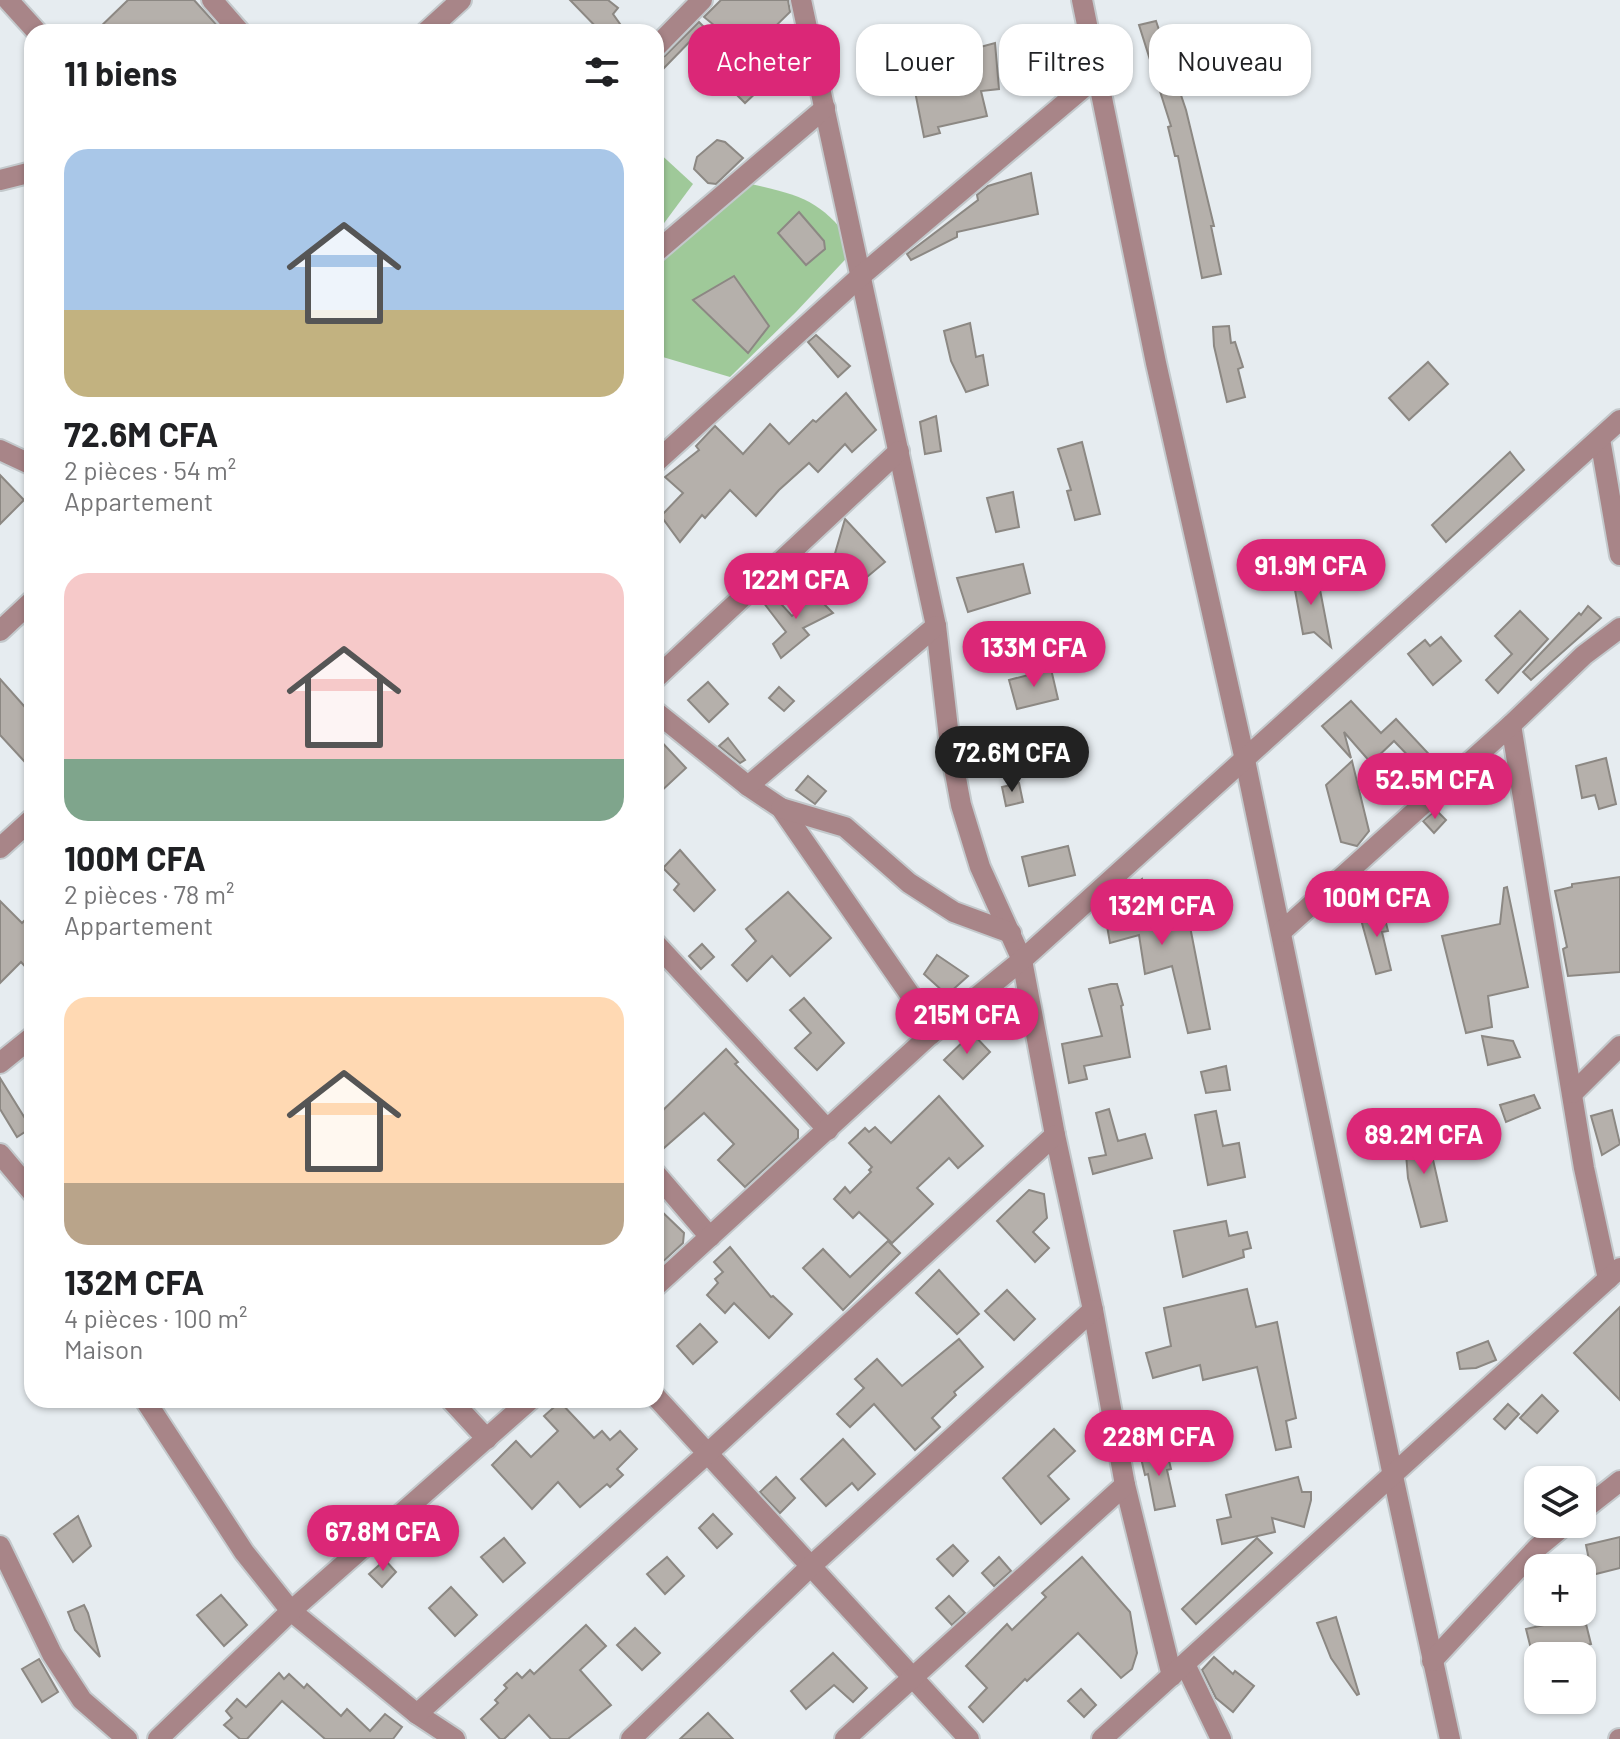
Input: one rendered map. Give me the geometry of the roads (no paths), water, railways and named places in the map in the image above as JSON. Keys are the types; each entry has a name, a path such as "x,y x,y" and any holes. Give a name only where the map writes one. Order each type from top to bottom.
{"street":[{"path":"8,0 30,24"},
{"path":"212,0 233,24"},
{"path":"664,39 702,0"},
{"path":"801,0 936,626 950,746 961,805 980,867 1022,960 1125,1485 1178,1670 1221,1739"},
{"path":"1082,0 1086,24"},
{"path":"432,24 447,4"},
{"path":"664,455 862,275 1074,96"},
{"path":"1100,96 1245,760 1450,1739"},
{"path":"664,245 825,108"},
{"path":"0,180 24,174"},
{"path":"664,1279 930,1035 1022,960 1620,420"},
{"path":"1600,439 1620,555"},
{"path":"0,450 24,461"},
{"path":"664,671 899,451"},
{"path":"0,631 24,608"},
{"path":"748,786 936,626"},
{"path":"1281,932 1511,725 1584,655 1620,628"},
{"path":"664,718 748,786 781,808 845,827 909,883 954,912 1011,933"},
{"path":"1102,1739 1614,1274 1584,1168 1511,725"},
{"path":"781,808 911,996 930,1035"},
{"path":"0,848 24,826"},
{"path":"664,953 828,1130"},
{"path":"0,1063 24,1044"},
{"path":"1573,1093 1620,1046"},
{"path":"417,1714 1055,1135"},
{"path":"0,1154 24,1182"},
{"path":"664,1183 710,1237"},
{"path":"631,1739 811,1566 1093,1310"},
{"path":"664,1406 969,1739"},
{"path":"150,1408 244,1552 291,1611 417,1714 455,1739"},
{"path":"458,1408 487,1439"},
{"path":"158,1739 291,1611 521,1408"},
{"path":"1596,1500 1620,1481"},
{"path":"845,1739 1125,1485"},
{"path":"1432,1661 1549,1538"},
{"path":"0,1546 59,1666 82,1700 127,1739"}]}
